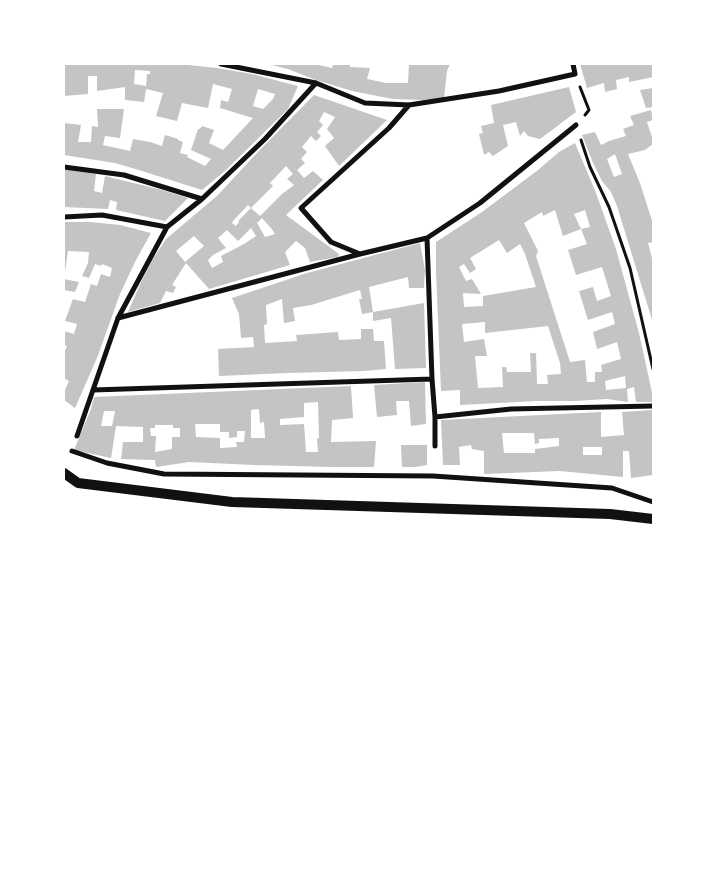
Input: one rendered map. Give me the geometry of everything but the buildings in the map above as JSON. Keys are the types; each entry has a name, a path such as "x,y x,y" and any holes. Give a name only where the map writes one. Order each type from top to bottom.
{"main road":[{"path":"64,474 78,483 232,502 610,514 653,519"}],"street":[{"path":"221,64 316,83 365,103 410,105 499,91 575,74 573,64"},
{"path":"77,436 118,318 167,227 202,199 265,139 316,83"},
{"path":"360,254 331,242 301,208 389,128 410,105"},
{"path":"118,318 427,238 480,203 576,126"},
{"path":"64,167 124,175 202,199"},
{"path":"64,217 102,215 167,227"},
{"path":"427,238 435,446"},
{"path":"93,390 432,379"},
{"path":"435,417 511,409 653,406"},
{"path":"72,451 107,463 164,474 433,476 612,488 653,502"}],"path":[{"path":"575,74 589,110 576,126 590,167 609,207 630,268 653,370"}]}
